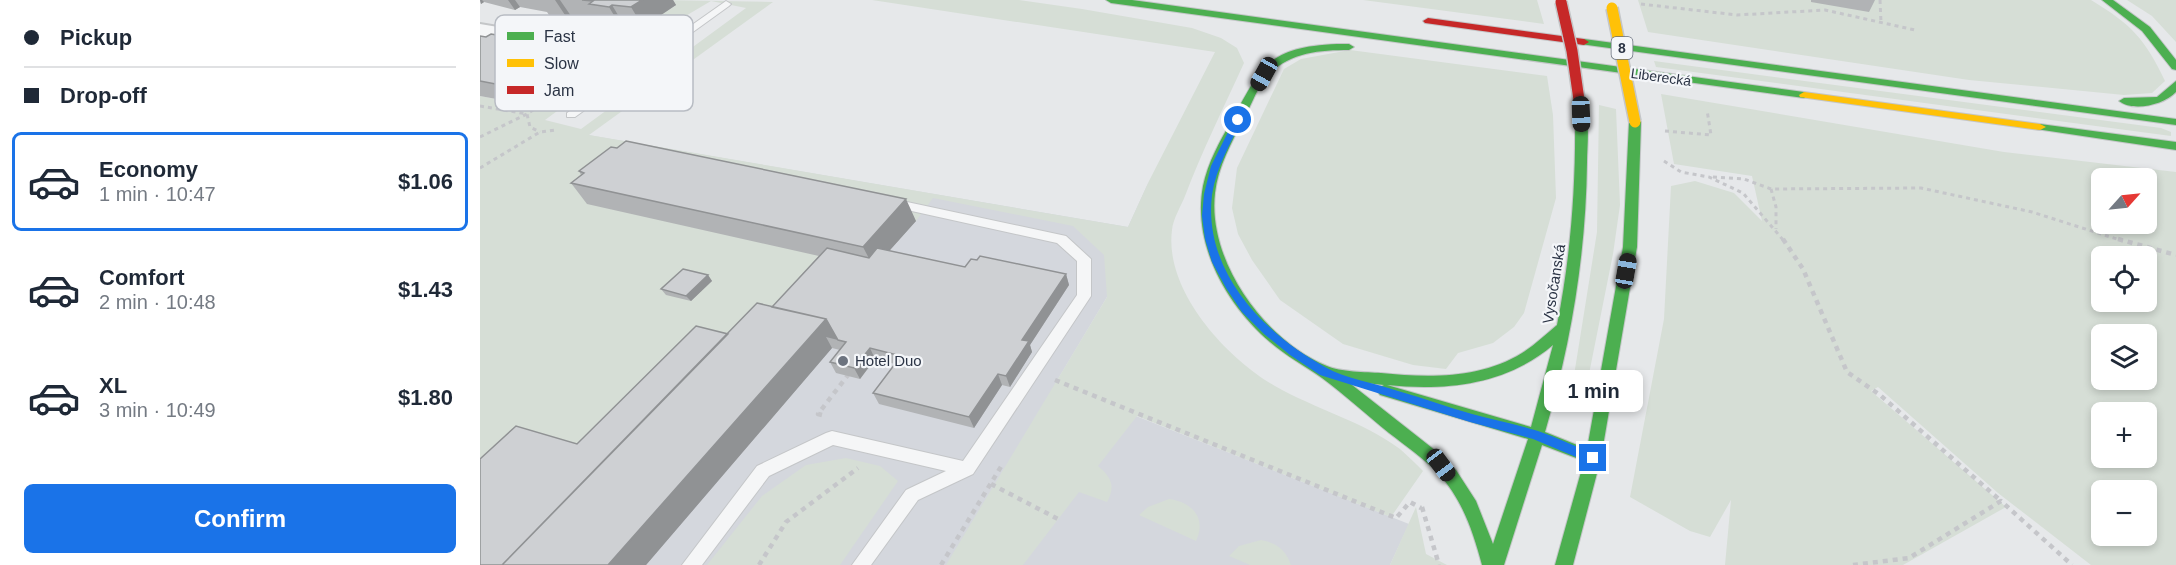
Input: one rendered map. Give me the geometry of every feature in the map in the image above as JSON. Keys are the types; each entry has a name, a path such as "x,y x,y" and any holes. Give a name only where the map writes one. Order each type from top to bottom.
{"main road":[{"path":"1099,0 1222,25 1241,31"},
{"name":"Liberecká","path":"1111,0 2176,146"},
{"path":"2107,0 2145,26 2164,47 2176,67"},
{"name":"Vysočanská","path":"1493,565 1554,375 1573,277 1582,185 1581,114 1561,1"},
{"path":"1564,565 1593,458 1630,247 1635,122 1611,4"},
{"name":"Liberecká","path":"1411,19 2176,122"},
{"path":"1493,565 1474,515 1441,465 1323,372 1268,332 1246,309 1225,278 1210,239 1207,216 1208,194 1215,166 1264,74 1280,60 1299,52 1335,46 1537,60"},
{"path":"1262,54 1264,74"},
{"path":"1974,96 2146,102 2167,99 2174,92 2176,84"},
{"path":"1323,372 1410,382 1461,380 1496,372 1517,363 1564,327"},
{"path":"1323,372 1470,418 1535,435 1593,458"}],"street":[{"path":"480,30 495,33"}],"lane":[{"path":"693,28 726,4"},
{"path":"572,115 578,111"},
{"path":"861,565 912,495 967,469 1083,297 1084,259 1061,239 874,199"},
{"path":"691,565 764,471 832,438 967,469"}],"path":[{"path":"1880,0 1881,24"},
{"path":"1631,4 1677,6 1738,15 1824,10 1851,14 1881,24 1916,30"},
{"path":"480,106 495,109"},
{"path":"1658,131 1711,135 1707,110"},
{"path":"509,111 526,114"},
{"path":"480,137 531,111"},
{"path":"480,168 540,132 530,127 526,114"},
{"path":"1663,161 1681,172 1709,177 1744,179 1771,189 1921,188 2032,212 2155,251 2176,255"},
{"path":"1709,177 1743,192 1776,229 1803,269 1847,372 1880,395 2072,565"},
{"path":"1771,189 1776,207 1776,229"},
{"path":"829,417 818,414 848,375"},
{"path":"1048,389 1054,380 1396,518 1410,502 1421,508 1439,565"},
{"path":"759,565 786,522 884,450"},
{"path":"941,565 1008,456"},
{"path":"991,484 1058,519"},
{"path":"1853,565 1909,558 2001,501"},
{"path":"1421,508 1428,503"}],"shaded area":[{"path":"659,0 773,2 693,60 693,47 746,8 711,1 687,15 660,15 675,6"},
{"path":"872,0 1019,0 1192,28 1221,38 1237,48 1244,63 1175,217 1172,230 1172,253 1178,276 1188,298 1202,320 1219,340 1256,374 1290,394 1385,439 1400,449 1423,471 1391,517 1137,416 1098,466 1106,474 1112,486 1107,502 1079,492 1023,565 946,565 1107,297 1104,255 1073,226 933,198 916,221 832,259 752,345 583,449 480,469 480,96 495,99 495,111 557,111 545,120 581,129 606,111 622,111 589,135 1128,227 1215,52"},
{"path":"1363,0 1537,0 1544,24"},
{"path":"1638,0 2091,0 2117,17 2136,34 2151,54 2165,81 2152,93 2124,95 1969,80 1648,32"},
{"path":"2127,0 2176,0 2176,42 2152,16"},
{"path":"1350,50 1547,76 1553,115 1556,198 1524,313 1514,327 1493,343 1458,353 1446,369 1413,365 1343,344 1280,300 1252,260 1238,234 1232,208 1237,168 1284,69 1301,59"},
{"path":"1654,61 2161,128 2171,132 2171,136 1656,67"},
{"path":"1661,94 2004,152 2142,168 2091,168 2091,234 2157,234 2157,170 2176,172 2176,565 2091,565 1998,493 1878,387 1871,391 2006,507 1903,565 1725,565 1731,500 1710,537 1690,531 1630,497 1664,319 1671,186 1695,181 1734,193 1762,221 1752,176 1674,164"},
{"path":"1599,105 1616,109 1620,205 1613,254 1585,394 1572,388 1597,232"},
{"name":"Hotel Duo","path":"588,135 1128,227 1149,181 1107,297 1055,384 1409,524 1390,565 480,565 480,436"},
{"path":"846,458 880,466 898,481 840,565 707,565 762,496 806,465"},
{"path":"1169,499 1184,504 1195,512 1200,525 1196,541 1139,515 1148,507"},
{"path":"1416,507 1426,554 1447,565 1390,565"},
{"path":"1261,540 1280,548 1291,565 1250,565 1229,556 1239,546"}],"building":[{"path":"582,0 642,0 631,7 612,5 609,7 589,4 593,1"},
{"path":"495,35 495,84 480,81 480,36"},
{"path":"626,141 906,199 863,247 571,183 584,173 579,171 611,147 617,148"},
{"path":"827,248 869,258 877,248 965,267 971,259 977,260 980,256 1066,274 1022,340 1029,341 1006,376 998,374 969,417 873,393 901,356 870,348 854,368 830,362 846,342 838,340 826,319 772,307"},
{"path":"683,269 708,275 686,296 661,289"},
{"path":"757,303 826,319 608,565 502,565"},
{"path":"696,326 728,334 502,565 480,565 480,459 516,426 577,444"}],"traffic: fast":[{"path":"1111,0 1804,95"},
{"path":"2107,0 2146,29 2176,67"},
{"path":"1584,42 2176,122"},
{"path":"1349,47 1326,47 1290,55 1270,67 1259,80 1226,142 1213,173 1208,196 1208,219 1212,242 1229,284 1242,303 1274,338 1353,394 1423,450 1450,475 1475,518 1491,565"},
{"path":"2124,101 2154,101 2166,96 2176,84"},
{"path":"1495,565 1541,421 1561,341 1572,277 1579,212 1581,114"},
{"path":"1564,565 1593,458 1630,247 1635,122"},
{"path":"2040,127 2176,146"},
{"path":"1324,372 1426,382 1476,377 1501,370 1524,359 1564,327"},
{"path":"1385,391 1535,435"},
{"path":"1535,435 1593,458"}],"traffic: slow":[{"path":"1612,8 1635,122"},
{"path":"1804,95 2040,127"}],"traffic: jam":[{"path":"1561,2 1572,51 1581,114"},
{"path":"1428,21 1584,42"}],"place":[{"name":"Hotel Duo","path":"843,361"}],"route":[{"path":"1238,120 1215,166 1208,194 1207,216 1210,239 1217,262 1229,286 1246,309 1268,332 1323,372 1470,418 1535,435 1593,458"}]}
